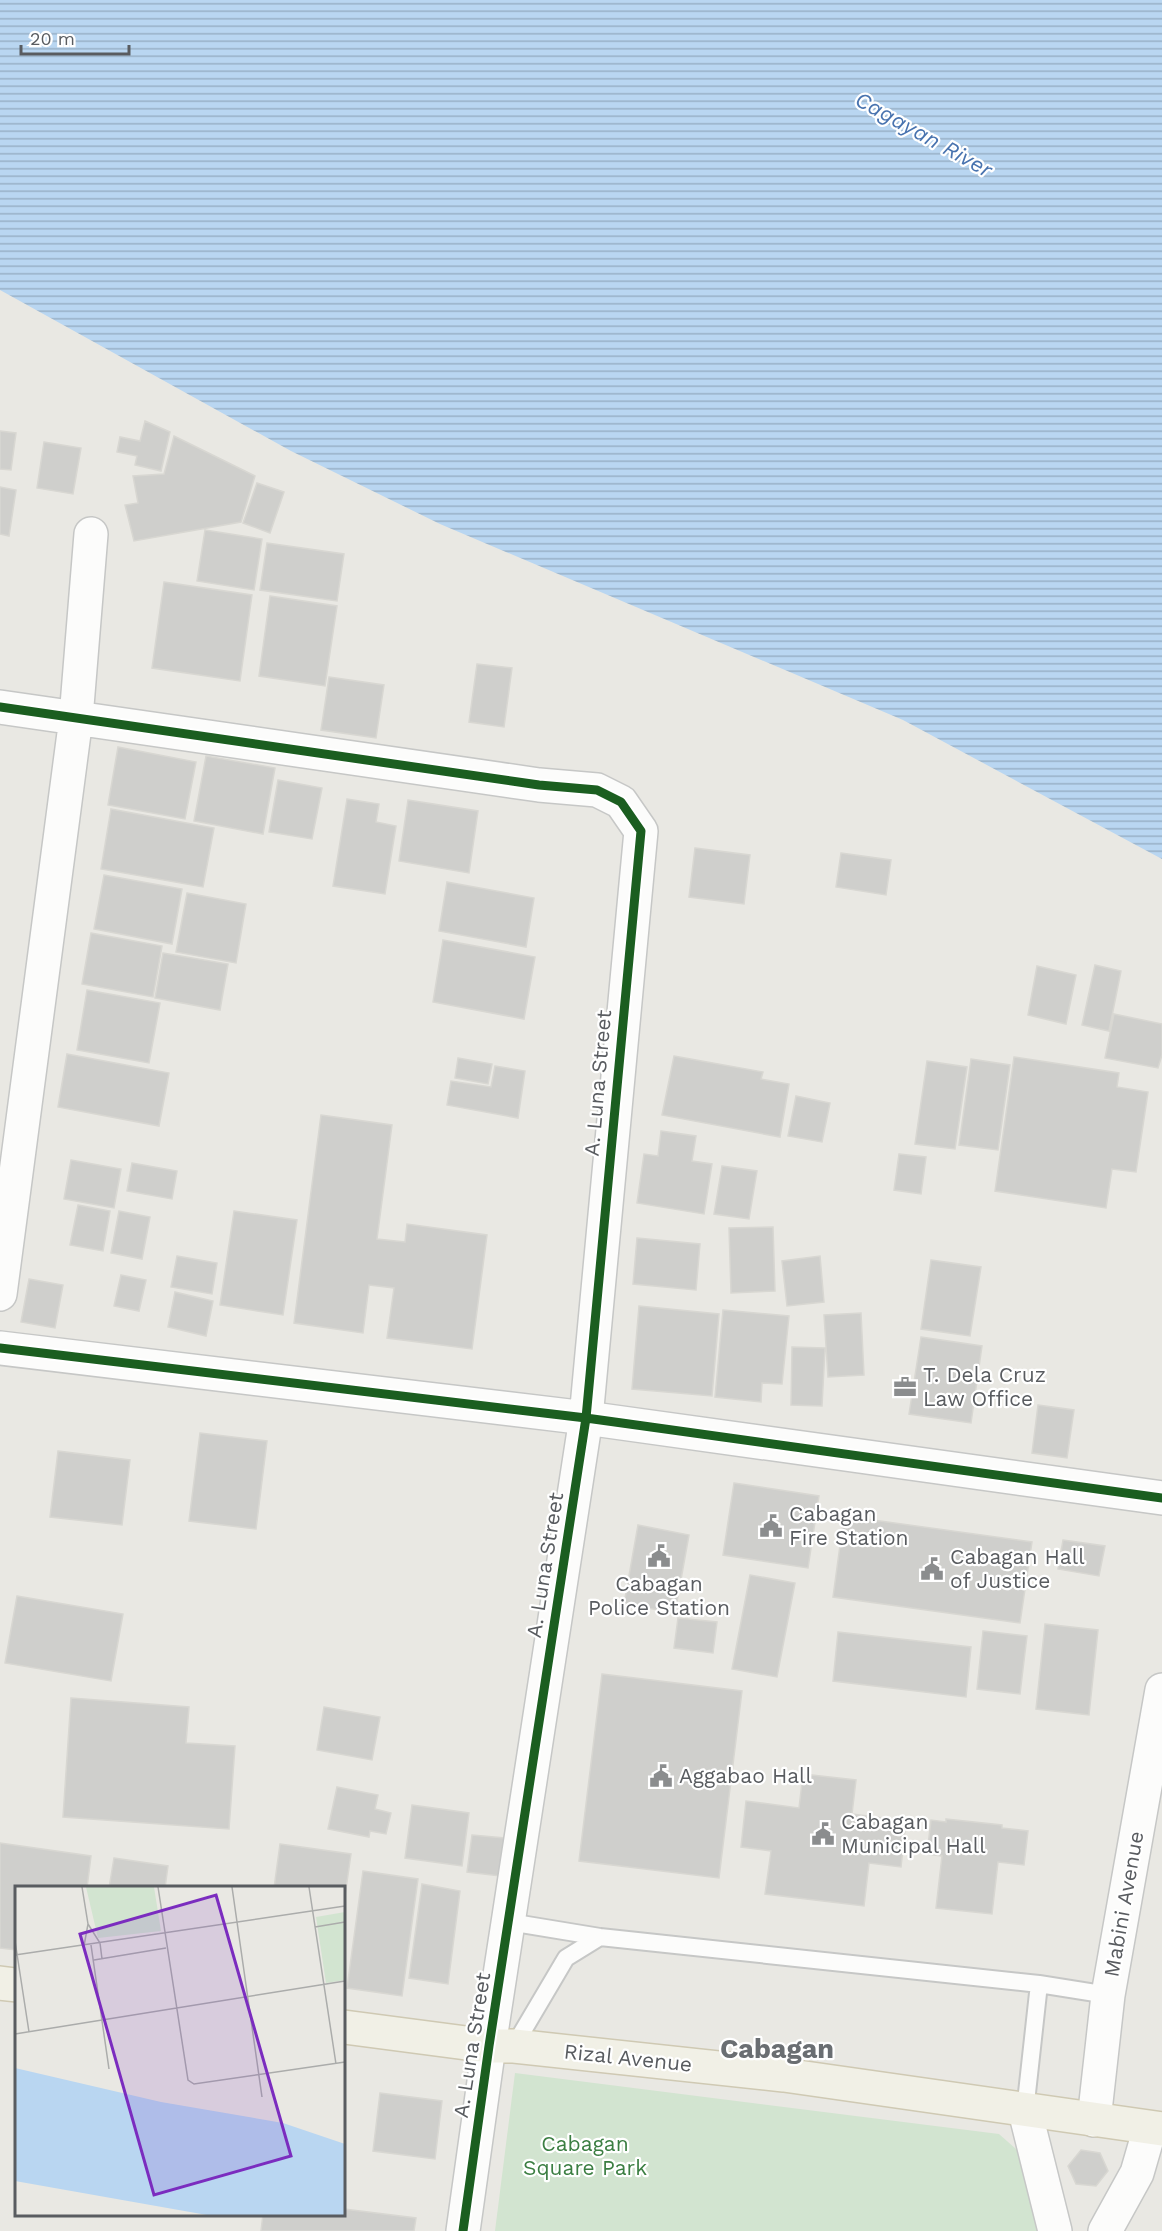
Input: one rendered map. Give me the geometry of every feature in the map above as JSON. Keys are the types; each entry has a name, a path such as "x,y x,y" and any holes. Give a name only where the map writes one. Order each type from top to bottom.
{"main road":[{"path":"0,1983 15,1985"},
{"name":"Rizal Avenue","path":"345,2027 784,2075 1156,2129"}],"street":[{"path":"0,1294 76,718 91,534"},
{"name":"A. Luna Street","path":"0,707 539,785 597,790 621,802 641,831 586,1418 510,1922 502,2046 463,2231"},
{"path":"0,1348 586,1418 1162,1498"},
{"name":"Mabini Avenue","path":"1094,2120 1108,1995 1162,1690"},
{"path":"1025,2111 1055,2231"},
{"path":"1105,2231 1137,2173 1156,2129"}],"lane":[{"path":"510,1922 600,1937 1039,1984 1108,1995"},
{"path":"502,2046 566,1958 600,1937"},
{"path":"1025,2111 1039,1984"}],"green space":[{"name":"Cabagan Square Park","path":"515,2073 999,2134 1025,2157 1043,2231 495,2231"}],"water":[{"name":"Cagayan River","path":"0,0 1162,0 1162,859 903,720 440,524 291,451 0,290"}],"building":[{"path":"145,421 170,432 161,471 135,465 137,456 117,452 120,437 140,441"},
{"path":"0,431 16,433 11,470 0,469"},
{"path":"174,436 255,476 241,522 134,541 125,505 138,503 133,476 164,474"},
{"path":"44,442 81,448 73,494 37,488"},
{"path":"257,483 284,492 270,533 243,523"},
{"path":"0,487 16,490 9,536 0,534"},
{"path":"205,530 262,539 254,590 197,581"},
{"path":"267,543 344,554 337,601 260,590"},
{"path":"164,582 252,595 240,681 152,668"},
{"path":"270,596 337,606 325,686 259,676"},
{"path":"477,664 512,668 504,727 469,722"},
{"path":"329,677 384,685 376,738 321,730"},
{"path":"118,747 196,762 185,819 108,805"},
{"path":"206,756 275,768 263,834 194,821"},
{"path":"278,780 322,788 312,839 269,832"},
{"path":"347,799 379,804 376,822 396,826 385,894 333,886"},
{"path":"408,800 478,811 469,873 399,861"},
{"path":"111,809 214,828 203,887 101,869"},
{"path":"695,848 750,855 744,904 689,897"},
{"path":"841,853 891,860 886,895 836,887"},
{"path":"104,875 182,889 172,944 94,929"},
{"path":"447,882 534,898 526,947 439,931"},
{"path":"187,893 246,904 236,963 176,952"},
{"path":"91,933 162,946 153,997 82,984"},
{"path":"443,940 535,957 524,1019 433,1002"},
{"path":"163,953 228,964 220,1010 155,998"},
{"path":"1095,965 1121,971 1109,1031 1082,1025"},
{"path":"1037,966 1076,975 1066,1024 1028,1015"},
{"path":"87,990 160,1003 149,1063 77,1050"},
{"path":"1114,1014 1162,1024 1162,1055 1158,1068 1105,1058"},
{"path":"67,1054 169,1073 159,1126 58,1107"},
{"path":"674,1056 763,1072 761,1079 789,1084 780,1137 662,1115"},
{"path":"1014,1057 1119,1073 1117,1087 1148,1092 1136,1172 1112,1169 1106,1208 995,1191"},
{"path":"458,1058 492,1064 488,1084 455,1078"},
{"path":"971,1059 1010,1065 998,1150 959,1145"},
{"path":"927,1061 967,1067 955,1149 915,1144"},
{"path":"495,1066 525,1071 518,1118 447,1105 451,1081 491,1087"},
{"path":"796,1096 830,1103 822,1142 788,1136"},
{"path":"321,1115 392,1125 377,1239 405,1242 407,1224 487,1235 472,1349 387,1338 394,1288 369,1285 363,1333 294,1323"},
{"path":"661,1131 696,1136 692,1161 712,1164 704,1214 637,1203 644,1154 658,1156"},
{"path":"899,1154 926,1157 921,1194 894,1190"},
{"path":"71,1160 121,1169 114,1208 64,1199"},
{"path":"132,1163 177,1171 172,1199 127,1191"},
{"path":"722,1166 757,1171 749,1219 714,1214"},
{"path":"78,1205 110,1211 103,1251 70,1245"},
{"path":"119,1211 150,1217 142,1259 111,1253"},
{"path":"234,1211 297,1220 283,1315 220,1305"},
{"path":"773,1227 775,1291 731,1293 729,1228"},
{"path":"637,1238 700,1244 696,1290 633,1284"},
{"path":"177,1256 217,1263 212,1294 171,1287"},
{"path":"820,1256 824,1302 787,1306 782,1261"},
{"path":"931,1260 981,1267 970,1336 921,1329"},
{"path":"121,1275 146,1280 139,1311 114,1306"},
{"path":"29,1279 63,1285 55,1328 21,1322"},
{"path":"175,1292 213,1301 206,1336 168,1327"},
{"path":"639,1306 719,1314 712,1396 632,1389"},
{"path":"723,1310 789,1316 782,1384 762,1383 761,1402 715,1397"},
{"path":"861,1313 864,1375 828,1377 824,1315"},
{"path":"921,1337 982,1346 971,1423 909,1414"},
{"path":"792,1347 825,1348 822,1406 791,1405"},
{"path":"1038,1405 1074,1410 1067,1458 1032,1453"},
{"path":"200,1433 267,1441 256,1529 189,1521"},
{"path":"58,1451 130,1460 122,1525 50,1517"},
{"name":"Cabagan Fire Station","path":"734,1483 819,1496 808,1568 723,1555"},
{"name":"Cabagan Hall of Justice","path":"844,1516 1032,1542 1020,1623 833,1597"},
{"name":"Cabagan Police Station","path":"638,1525 689,1535 675,1613 624,1604"},
{"path":"1063,1540 1105,1546 1099,1576 1058,1569"},
{"path":"750,1575 795,1583 777,1677 732,1669"},
{"path":"17,1596 123,1614 111,1681 5,1663"},
{"path":"678,1618 717,1622 713,1653 674,1648"},
{"path":"1045,1624 1098,1630 1089,1715 1036,1709"},
{"path":"983,1631 1027,1636 1020,1694 977,1689"},
{"path":"838,1632 971,1647 966,1697 833,1681"},
{"name":"Aggabao Hall","path":"602,1674 742,1691 719,1878 579,1861"},
{"path":"71,1698 189,1707 186,1743 235,1746 229,1829 63,1817"},
{"path":"324,1707 380,1717 372,1760 317,1750"},
{"name":"Cabagan Municipal Hall","path":"803,1774 856,1780 852,1814 906,1821 901,1867 869,1863 864,1906 765,1894 771,1851 741,1847 746,1801 799,1808"},
{"path":"337,1787 378,1795 375,1809 391,1813 386,1834 370,1831 369,1837 328,1829"},
{"path":"412,1805 469,1813 462,1866 405,1858"},
{"path":"946,1819 1002,1825 1002,1828 1028,1831 1024,1865 998,1862 992,1914 936,1908 942,1856 927,1854 931,1820 946,1822"},
{"path":"472,1835 505,1838 500,1876 467,1872"},
{"path":"0,1843 91,1856 87,1886 15,1886 15,1950 0,1948"},
{"path":"280,1844 351,1854 345,1896 345,1886 274,1886"},
{"path":"114,1858 168,1866 165,1886 109,1886"},
{"path":"363,1871 418,1879 402,1996 347,1988"},
{"path":"422,1884 460,1891 448,1984 409,1978"},
{"path":"380,2093 442,2101 435,2159 373,2151"},
{"path":"1081,2150 1100,2153 1108,2171 1096,2186 1076,2184 1068,2166"},
{"path":"345,2209 416,2218 414,2231 261,2231 263,2216 345,2216"}],"cycle path":[{"path":"0,707 539,785 597,790 621,802 641,831 586,1418 489,2046 463,2231"},
{"path":"0,1348 586,1418 1162,1498"}],"place":[{"name":"T. Dela Cruz Law Office","path":"905,1387"},
{"name":"Cabagan Fire Station","path":"771,1526"},
{"name":"Cabagan Police Station","path":"659,1556"},
{"name":"Cabagan Hall of Justice","path":"932,1569"},
{"name":"Aggabao Hall","path":"661,1776"},
{"name":"Cabagan Municipal Hall","path":"823,1834"}],"district":[{"name":"Cabagan","path":"777,2049"}]}
